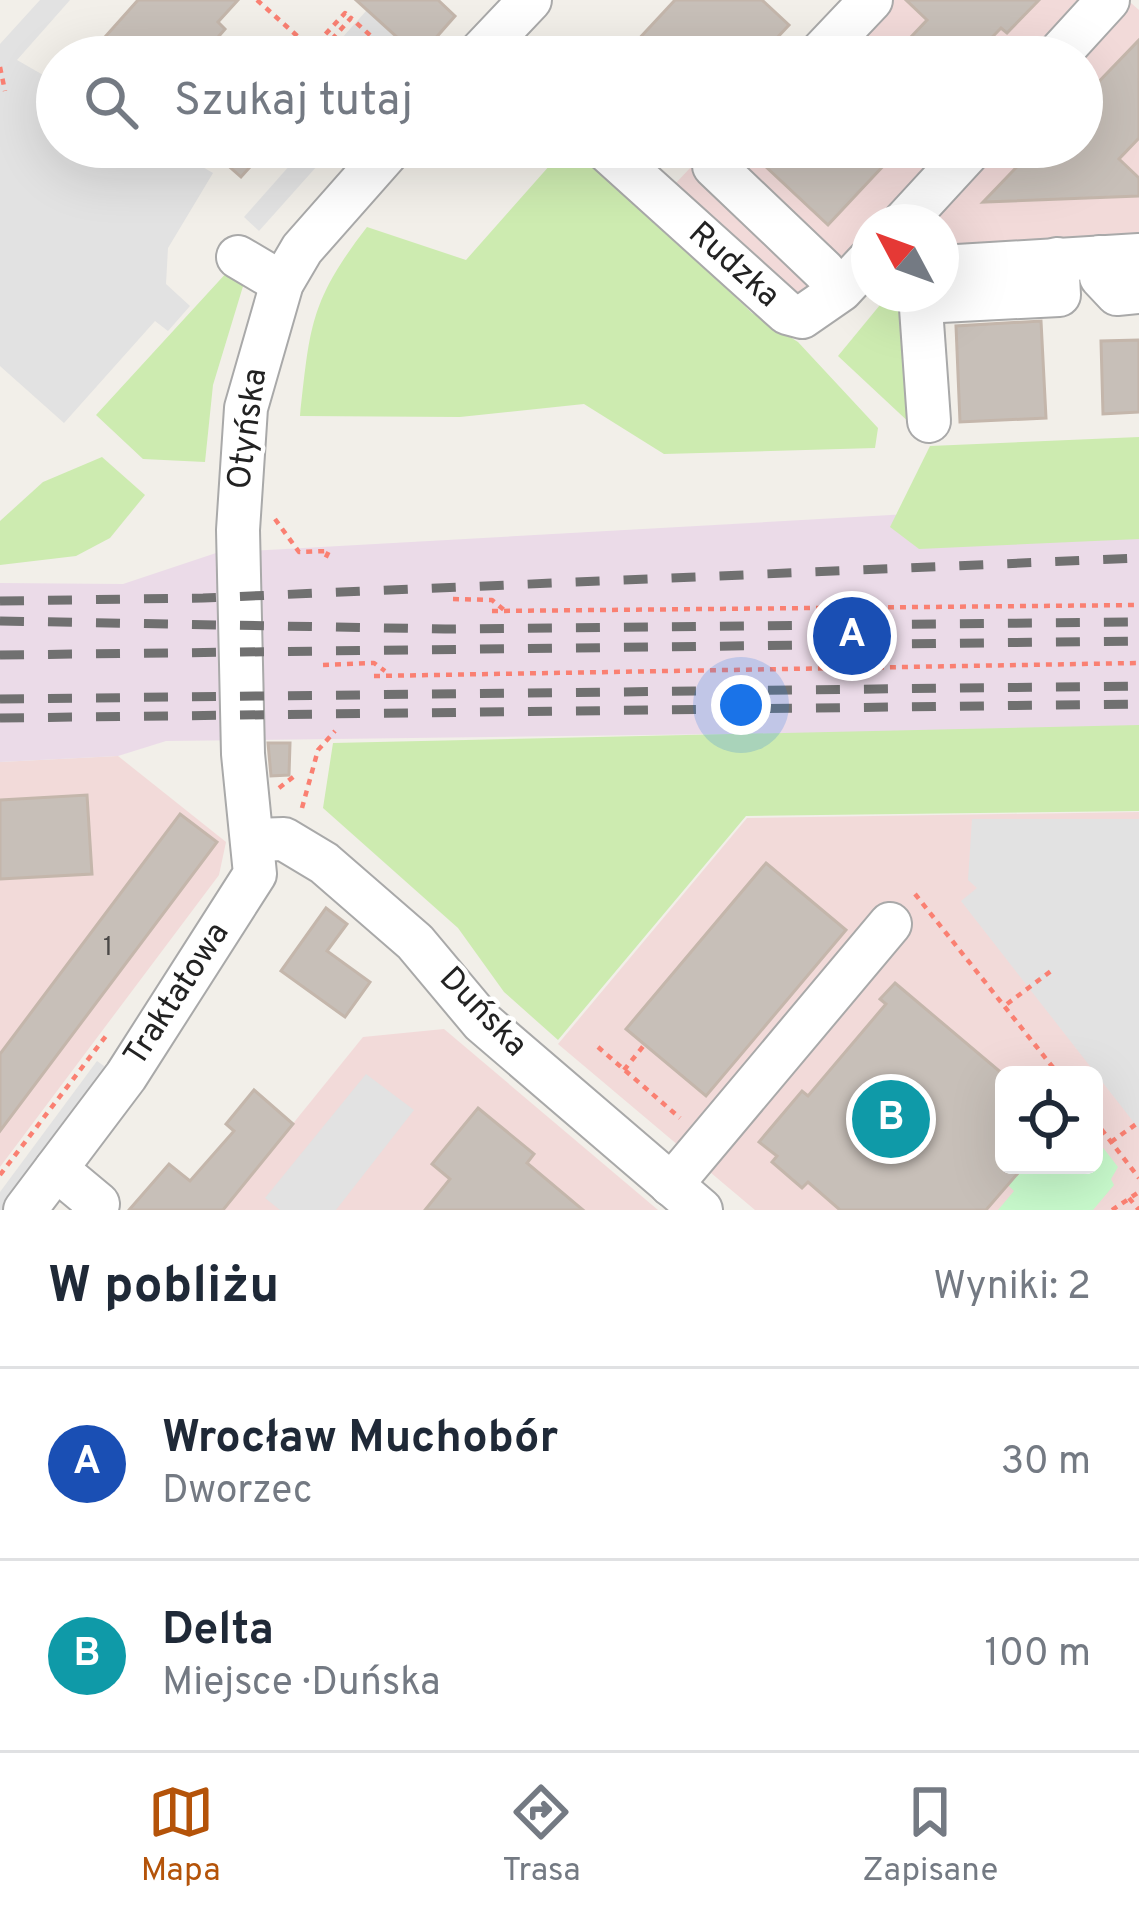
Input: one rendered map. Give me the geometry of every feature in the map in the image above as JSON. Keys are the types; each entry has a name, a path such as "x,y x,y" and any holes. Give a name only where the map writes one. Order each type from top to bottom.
{"street":[{"path":"503,36 530,0"},
{"path":"837,36 871,0"},
{"path":"1075,36 1108,0"},
{"name":"Otyńska","path":"243,754 238,482 246,409 282,283 302,249 373,168"},
{"name":"Rudzka","path":"625,168 787,313 802,317 820,307 851,277"},
{"path":"672,212 712,168"},
{"path":"734,168 824,271"},
{"path":"921,204 954,168"},
{"path":"959,281 1058,259 1119,256"},
{"path":"1119,256 1101,277 1117,294 1139,292"},
{"path":"238,257 282,283"},
{"path":"928,312 929,421"},
{"name":"Traktatowa","path":"26,1210 126,1076 254,874 243,754"},
{"name":"Duńska","path":"254,840 284,839 324,862 415,942 482,1022 686,1197"},
{"path":"686,1197 707,1140 902,909"},
{"path":"56,1169 98,1204 93,1210"}],"path":[{"path":"257,0 297,36"},
{"path":"325,36 345,13 371,36"},
{"path":"335,36 351,18"},
{"path":"0,67 5,91"},
{"path":"268,519 276,519 299,552 329,551 325,560"},
{"path":"452,599 492,600 504,610"},
{"path":"492,610 1139,605"},
{"path":"323,665 374,663 385,671"},
{"path":"374,676 385,671 1139,663"},
{"path":"298,819 318,750 335,731"},
{"path":"271,789 297,779 296,774"},
{"path":"902,909 1006,1005 1052,1066"},
{"path":"1006,1005 1055,968"},
{"path":"0,1175 114,1025"},
{"path":"624,1070 645,1044"},
{"path":"598,1047 707,1140"},
{"path":"1111,1142 1136,1125"},
{"path":"1103,1132 1139,1178"},
{"path":"1112,1210 1139,1192"},
{"path":"1129,1198 1139,1210"}],"shaded area":[{"path":"40,0 70,0 17,60 36,71 36,168 204,168 213,173 168,248 166,284 190,306 168,331 155,321 64,423 0,366 0,44"},
{"path":"850,0 1077,0 1045,36 815,36"},
{"path":"1131,3 1139,10 1139,240 959,247 959,204 946,204 976,168 1103,168 1103,36 1099,36"},
{"path":"367,10 394,36 344,36"},
{"path":"287,168 315,168 259,231 244,217"},
{"path":"690,168 926,168 893,204 851,204 851,251 819,286 785,296 673,186"},
{"path":"1139,501 1139,729 166,741 118,756 0,762 0,583 123,584 216,553"},
{"path":"118,756 226,842 219,875 0,1167 0,762"},
{"path":"1139,812 1139,1210 755,1210 558,1044 747,818"},
{"path":"972,819 1139,819 1139,1129 1103,1083 1103,1066 1090,1066 961,901 977,888 968,880"},
{"path":"444,1029 658,1210 223,1210 363,1037"},
{"path":"97,1061 115,1074 12,1210 0,1210 0,1192"},
{"path":"366,1074 414,1110 336,1210 280,1210 265,1198"}],"green space":[{"path":"547,168 600,168 752,313 798,342 878,428 875,448 664,454 584,404 460,417 300,416 311,336 323,296 367,227 466,260"},
{"path":"229,270 244,283 213,385 205,462 143,459 96,415"},
{"path":"874,312 906,312 913,426 838,356"},
{"path":"1139,437 1139,539 919,549 890,527 930,446"},
{"path":"102,457 145,495 110,538 76,556 0,565 0,521 43,482"},
{"path":"1139,725 1139,811 746,816 558,1040 504,992 458,928 323,808 333,743"},
{"path":"1103,1148 1118,1167 1111,1179 1114,1185 1093,1210 998,1210 1014,1191 1008,1185 1017,1174 1103,1174"}],"building":[{"path":"138,0 238,0 218,22 225,29 219,36 106,36"},
{"path":"356,0 438,0 455,16 437,36 396,36"},
{"path":"675,0 762,0 789,25 779,36 642,36"},
{"path":"906,0 1039,0 1007,33 1001,28 993,36 912,36 927,20"},
{"path":"1139,40 1139,138 1119,159 1139,178 1139,196 983,202 1016,168 1103,168 1103,77"},
{"path":"767,168 881,168 828,225"},
{"path":"1041,321 1046,418 960,422 956,326"},
{"path":"1139,340 1139,412 1103,414 1101,341"},
{"path":"268,743 290,743 289,775 271,776"},
{"path":"87,795 92,874 0,879 0,800"},
{"path":"180,814 217,842 0,1131 0,1054"},
{"path":"766,863 846,930 706,1096 626,1029"},
{"path":"326,908 347,924 327,951 370,982 345,1017 281,971"},
{"path":"895,983 995,1067 995,1174 1017,1174 986,1210 840,1210 808,1182 802,1188 772,1162 777,1156 759,1142 802,1091 808,1096 886,1004 880,999"},
{"path":"254,1090 293,1124 223,1210 129,1210 169,1164 190,1181 234,1131 226,1124"},
{"path":"478,1108 534,1154 527,1163 583,1210 425,1210 450,1179 432,1164"}],"railway":[{"path":"0,601 203,598 1139,558"},
{"path":"0,621 445,629 1139,622"},
{"path":"0,655 1139,641"},
{"path":"0,699 1139,686"},
{"path":"0,718 1139,704"}],"place":[{"name":"Wrocław Muchobór","path":"852,636"},
{"name":"Delta","path":"891,1119"}]}
